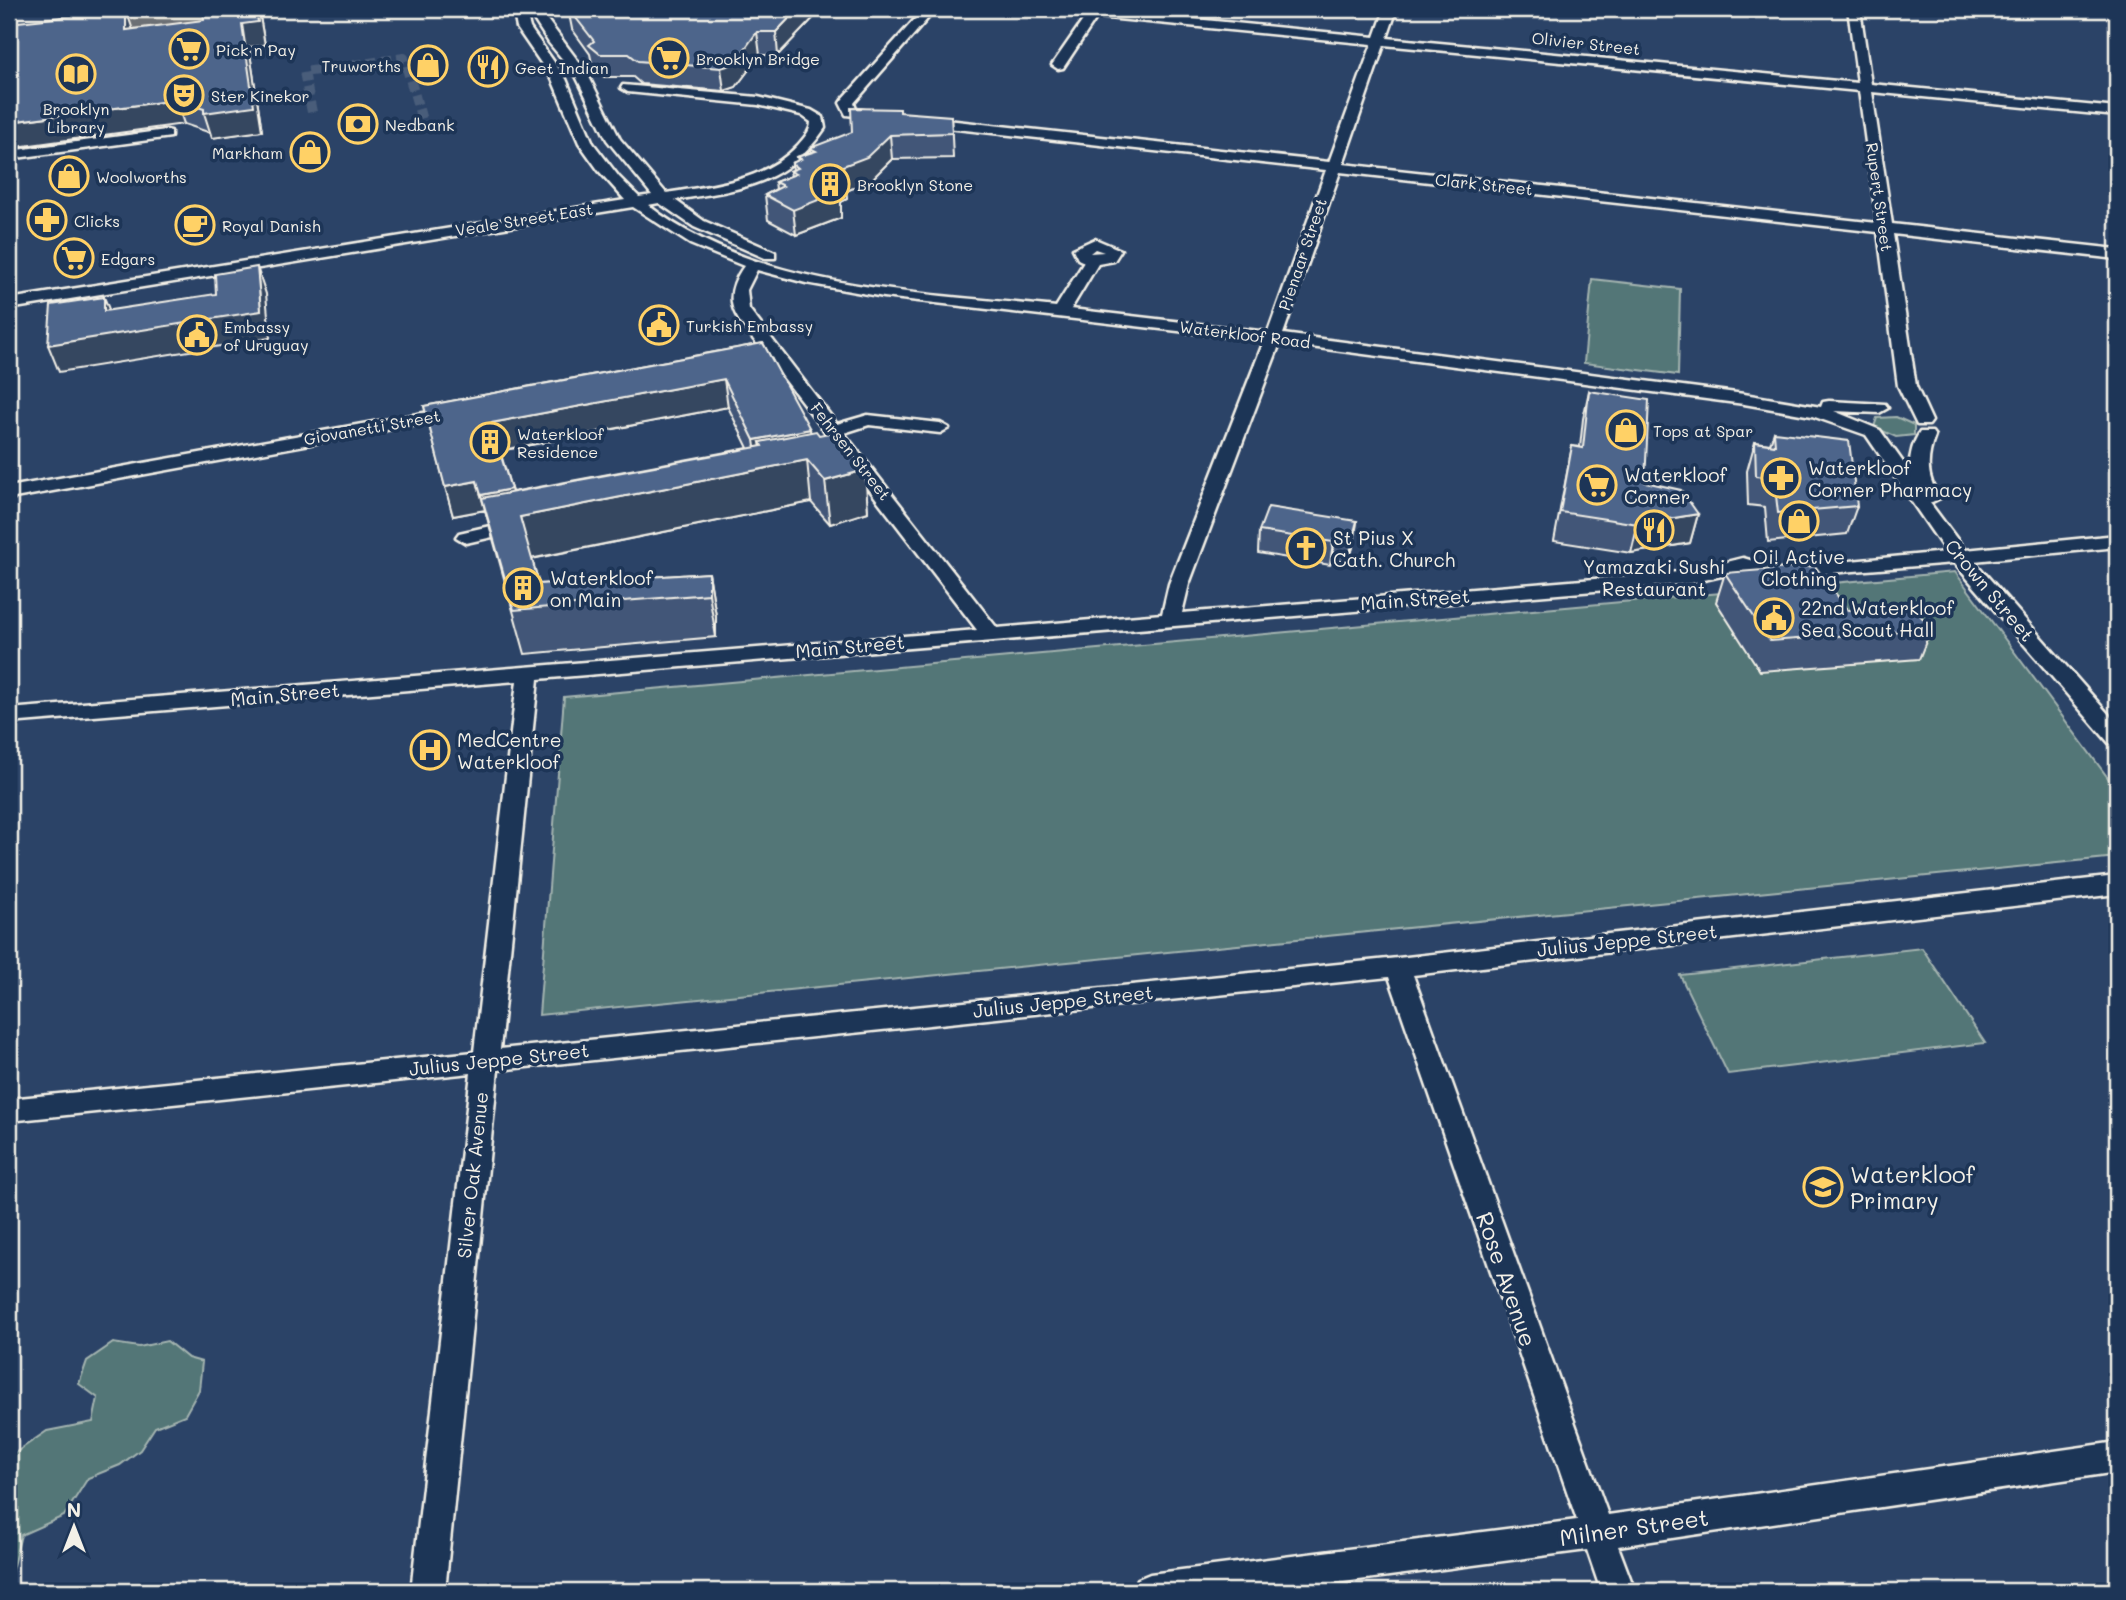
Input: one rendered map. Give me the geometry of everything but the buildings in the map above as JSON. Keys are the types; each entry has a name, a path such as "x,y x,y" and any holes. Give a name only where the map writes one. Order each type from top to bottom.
{"main road":[{"path":"9,33 201,9"},
{"path":"9,39 239,9"}],"street":[{"path":"519,9 519,18 526,32 559,77 579,130 620,187 635,202"},
{"path":"533,9 553,40 581,73 614,139 662,198"},
{"name":"Clark Street","path":"930,9 847,103 851,112 2117,254"},
{"name":"Olivier Street","path":"1051,9 2117,112"},
{"name":"Pienaar Street","path":"1171,618 1180,584 1274,334 1391,9"},
{"name":"Rupert Street","path":"1854,9 1908,386 1925,428"},
{"path":"1058,65 1094,13"},
{"path":"553,40 551,48 565,69 559,77"},
{"name":"Veale Street East","path":"9,304 735,186 779,170 809,141 819,123 806,111 775,104 628,88"},
{"path":"9,155 166,134"},
{"name":"Waterkloof Road","path":"662,198 699,225 776,257 866,278 979,298"},
{"name":"Waterkloof Road","path":"635,202 691,238 753,265 840,285 979,298 1775,395 1842,408 1883,408 1907,412 1925,428 1904,442 1831,416 1791,406 1503,363"},
{"path":"1064,308 1093,260"},
{"name":"Fehrsen Street","path":"753,265 739,286 739,305 990,633"},
{"path":"721,364 776,354"},
{"path":"1871,432 1862,423 1862,416 1902,398 1908,386"},
{"name":"Giovanetti Street","path":"9,493 475,408"},
{"path":"835,430 868,420 940,428"},
{"name":"Crown Street","path":"1925,428 1918,460 1919,475 1925,490 1968,556"},
{"name":"Crown Street","path":"1871,432 1890,453 1910,490 2019,615 2117,738"},
{"path":"830,462 856,457"},
{"path":"466,537 543,521"},
{"name":"Main Street","path":"9,716 528,675 1171,618 1968,556 2117,541"},
{"name":"Crown Street","path":"2019,615 2117,719"},
{"name":"Silver Oak Avenue","path":"428,1591 528,675"},
{"name":"Julius Jeppe Street","path":"9,1110 1398,967 2117,885"},
{"name":"Rose Avenue","path":"1398,967 1618,1591"},
{"name":"Milner Street","path":"1150,1591 1596,1533 2117,1457"}],"green space":[{"path":"1592,279 1680,289 1678,375 1584,363"},
{"path":"1896,417 1914,425 1914,435 1896,437 1874,427 1877,418"},
{"path":"1955,572 2117,790 2117,857 539,1015 564,697"},
{"path":"1922,948 1985,1043 1728,1074 1680,975"},
{"path":"167,1341 188,1358 202,1362 199,1390 185,1415 155,1427 140,1450 120,1465 88,1478 64,1516 21,1535 9,1581 9,1457 47,1431 93,1422 98,1398 79,1384 87,1361 113,1343 139,1347"}],"tunnel":[{"path":"312,112 304,72 404,58 422,120"}],"place":[{"name":"Pick n Pay","path":"189,49"},
{"name":"Brooklyn Bridge","path":"669,58"},
{"name":"Truworths","path":"428,65"},
{"name":"Geet Indian","path":"488,67"},
{"name":"Brooklyn Library","path":"76,74"},
{"name":"Ster Kinekor","path":"184,95"},
{"name":"Nedbank","path":"358,124"},
{"name":"Markham","path":"310,152"},
{"name":"Woolworths","path":"69,176"},
{"name":"Brooklyn Stone","path":"830,184"},
{"name":"Clicks","path":"47,220"},
{"name":"Royal Danish","path":"195,225"},
{"name":"Edgars","path":"74,258"},
{"name":"Turkish Embassy","path":"659,325"},
{"name":"Embassy of Uruguay","path":"197,335"},
{"name":"Tops at Spar","path":"1626,430"},
{"name":"Waterkloof Residence","path":"490,442"},
{"name":"Waterkloof Corner Pharmacy","path":"1781,478"},
{"name":"Waterkloof Corner","path":"1597,485"},
{"name":"Oi! Active Clothing","path":"1799,521"},
{"name":"Yamazaki Sushi Restaurant","path":"1654,530"},
{"name":"St Pius X Cath. Church","path":"1306,548"},
{"name":"Waterkloof on Main","path":"523,588"},
{"name":"22nd Waterkloof Sea Scout Hall","path":"1774,618"},
{"name":"MedCentre Waterkloof","path":"430,750"},
{"name":"Waterkloof Primary","path":"1823,1187"}]}
